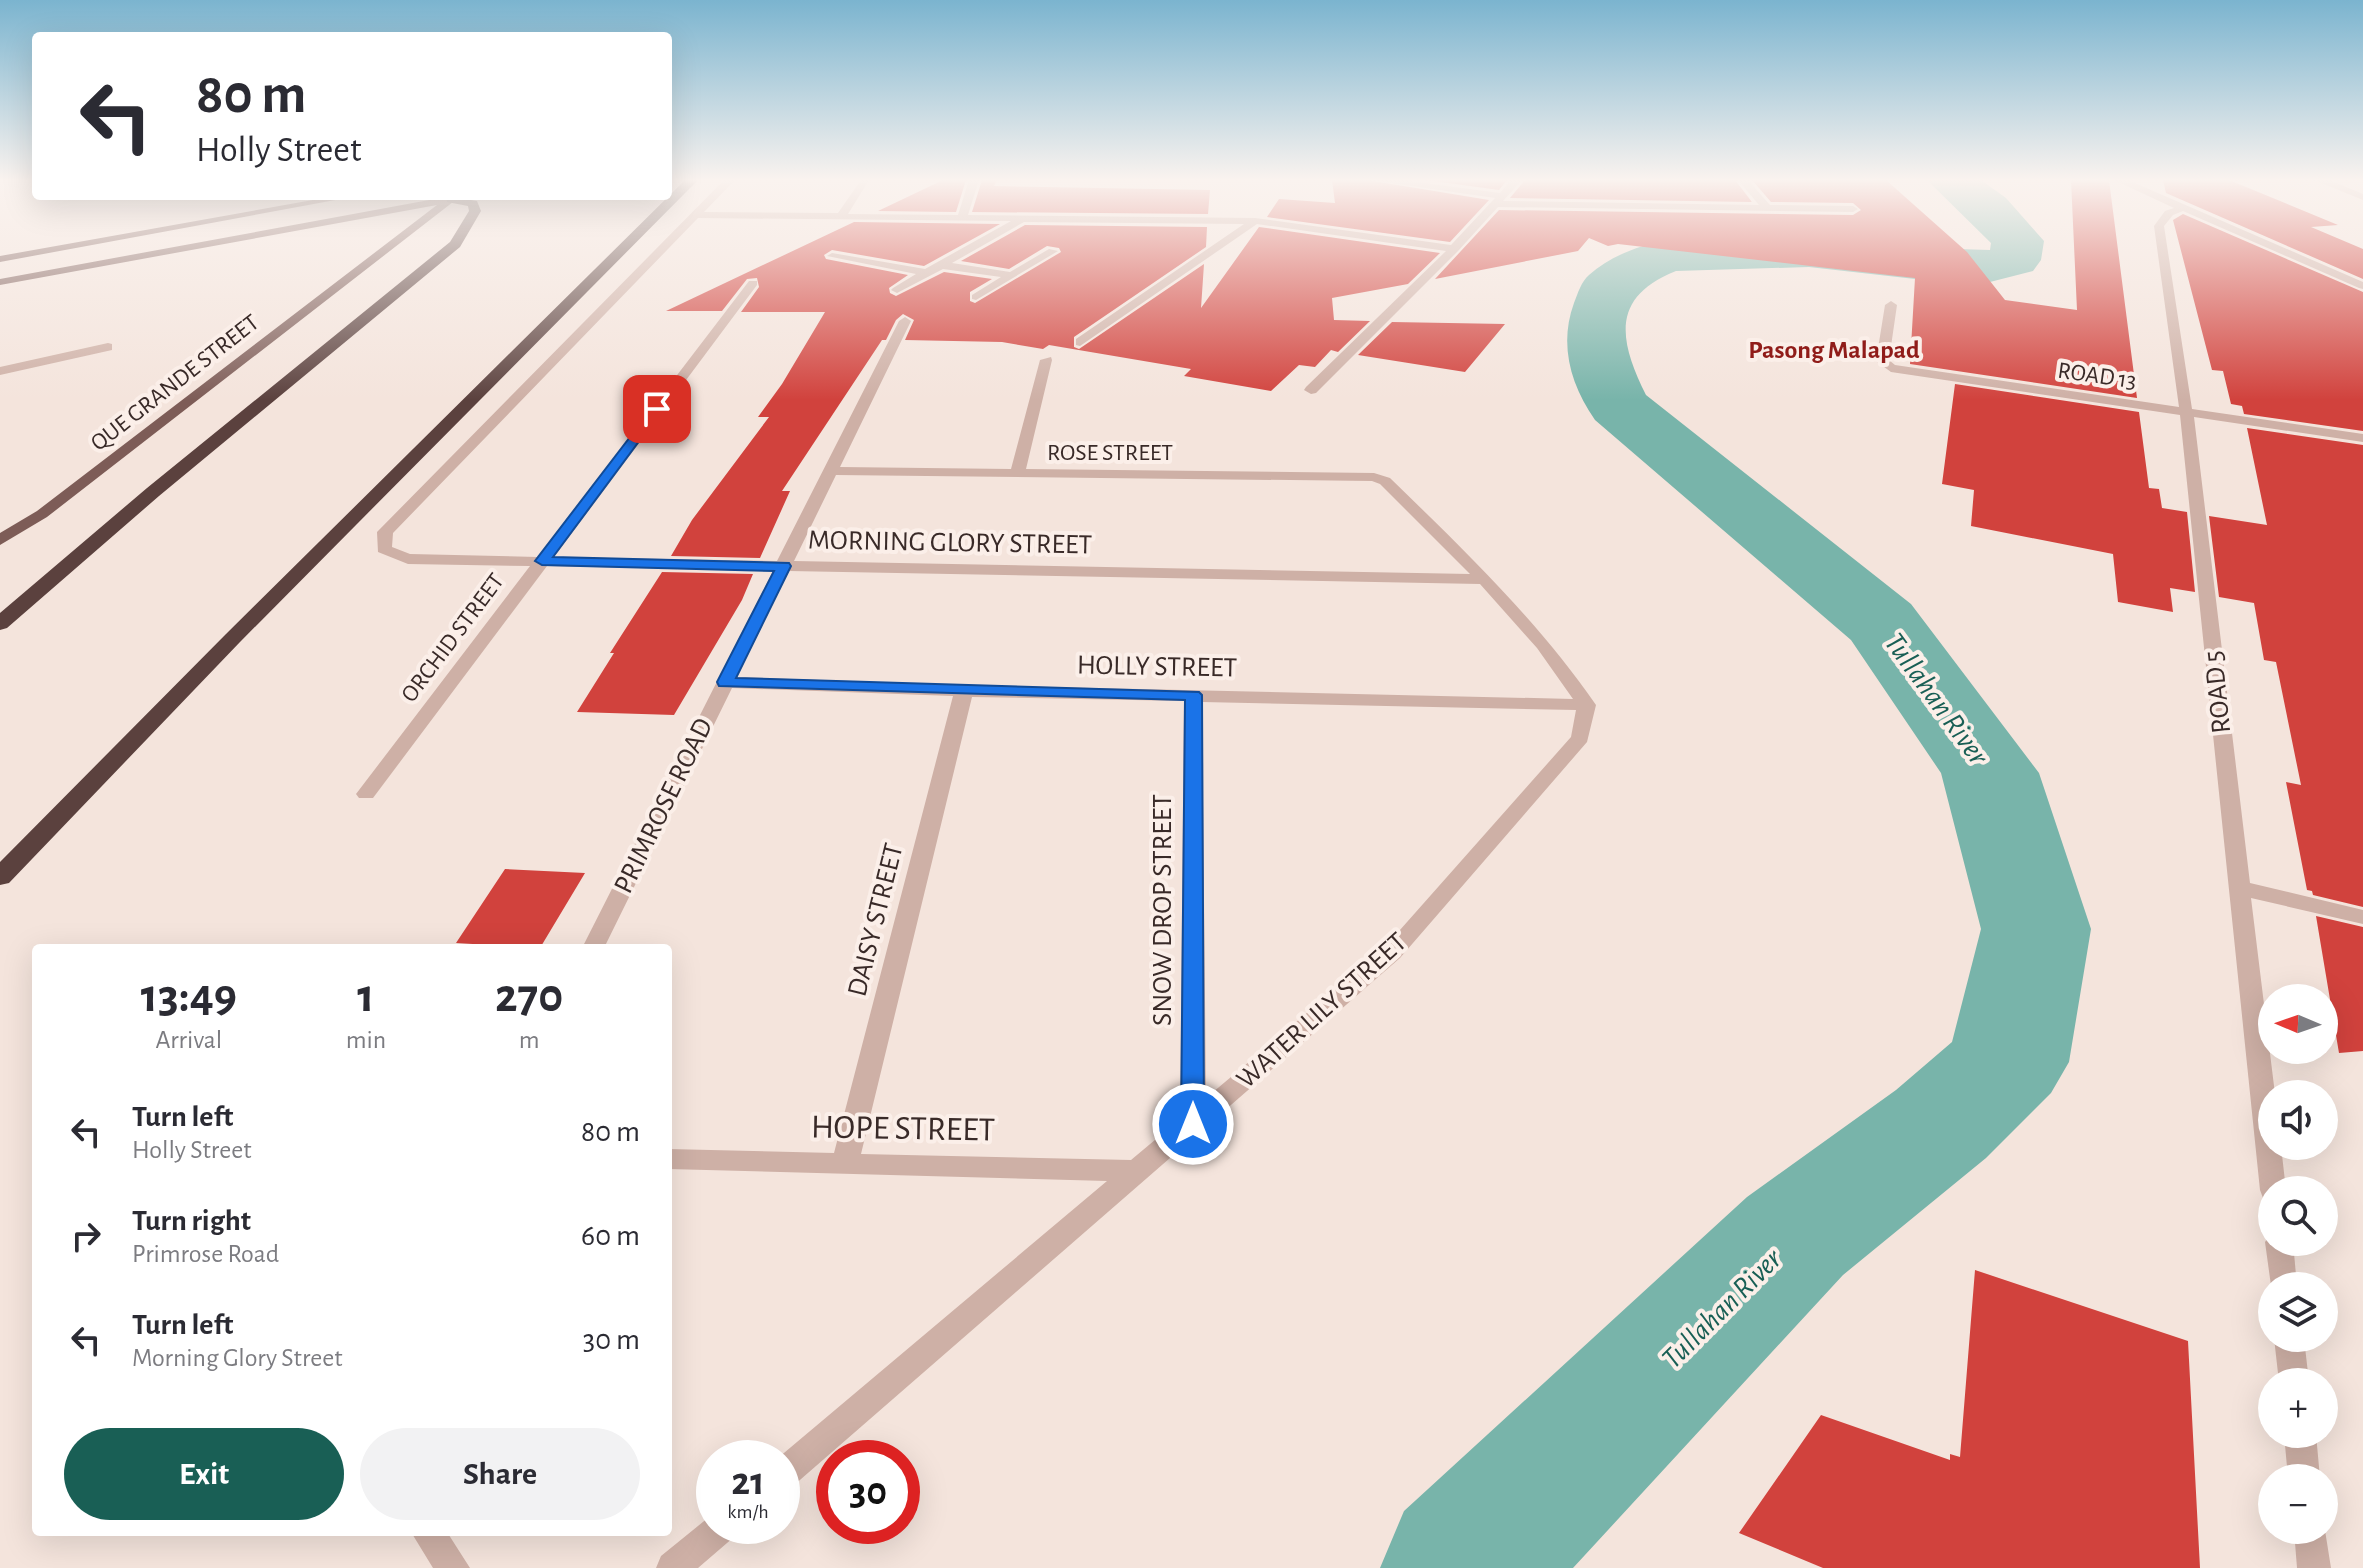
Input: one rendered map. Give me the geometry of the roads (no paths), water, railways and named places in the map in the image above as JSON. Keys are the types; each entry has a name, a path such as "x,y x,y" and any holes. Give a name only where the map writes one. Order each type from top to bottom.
{"highway":[{"path":"0,624 153,492 444,253"},
{"path":"0,877 233,638 619,253"}],"main road":[{"path":"0,259 33,253"},
{"path":"0,282 154,253"},
{"name":"QUE GRANDE STREET","path":"0,540 54,505 378,253"}],"street":[{"name":"MORNING GLORY STREET","path":"659,253 385,532 384,549 408,559 1485,579"},
{"path":"897,290 962,253"},
{"path":"976,297 1050,253"},
{"path":"1080,342 1208,253"},
{"path":"1311,390 1450,253"},
{"name":"ROAD 5","path":"2163,253 2186,411 2271,1176"},
{"path":"2287,253 2363,286"},
{"path":"832,256 927,273"},
{"path":"941,265 1013,276"},
{"name":"ORCHID STREET","path":"366,794 753,283"},
{"name":"ROAD 13","path":"1891,305 1882,361 1891,368 2363,438"},
{"name":"PRIMROSE ROAD","path":"595,944 905,321"},
{"path":"0,371 108,347"},
{"path":"1017,475 1046,360"},
{"name":"ROSE STREET","path":"833,471 1360,476 1385,481 1485,579"},
{"path":"1485,579 1543,644 1587,705"},
{"name":"HOLLY STREET","path":"725,682 964,691 1587,705"},
{"name":"DAISY STREET","path":"845,1163 964,691"},
{"name":"SNOW DROP STREET","path":"1193,695 1193,1124"},
{"name":"WATER LILY STREET","path":"800,1460 1392,953 1580,738 1587,705"},
{"path":"2240,888 2363,917"},
{"name":"HOPE STREET","path":"672,1159 1137,1171"},
{"path":"430,1536 453,1568"},
{"path":"673,1568 701,1544"},
{"path":"2311,1544 2314,1568"}],"waterway":[{"name":"Tullahan River","path":"1462,1568 1795,1236 1941,1124 2008,1062 2036,929 1990,773 1881,622 1618,406 1598,362 1597,321 1608,288 1637,267 1668,255 1732,253"},
{"name":"Tullahan River","path":"1828,253 1924,264 1986,267 2014,260 2015,253"}],"district":[{"name":"Pasong Malapad","path":"1834,350"}]}
